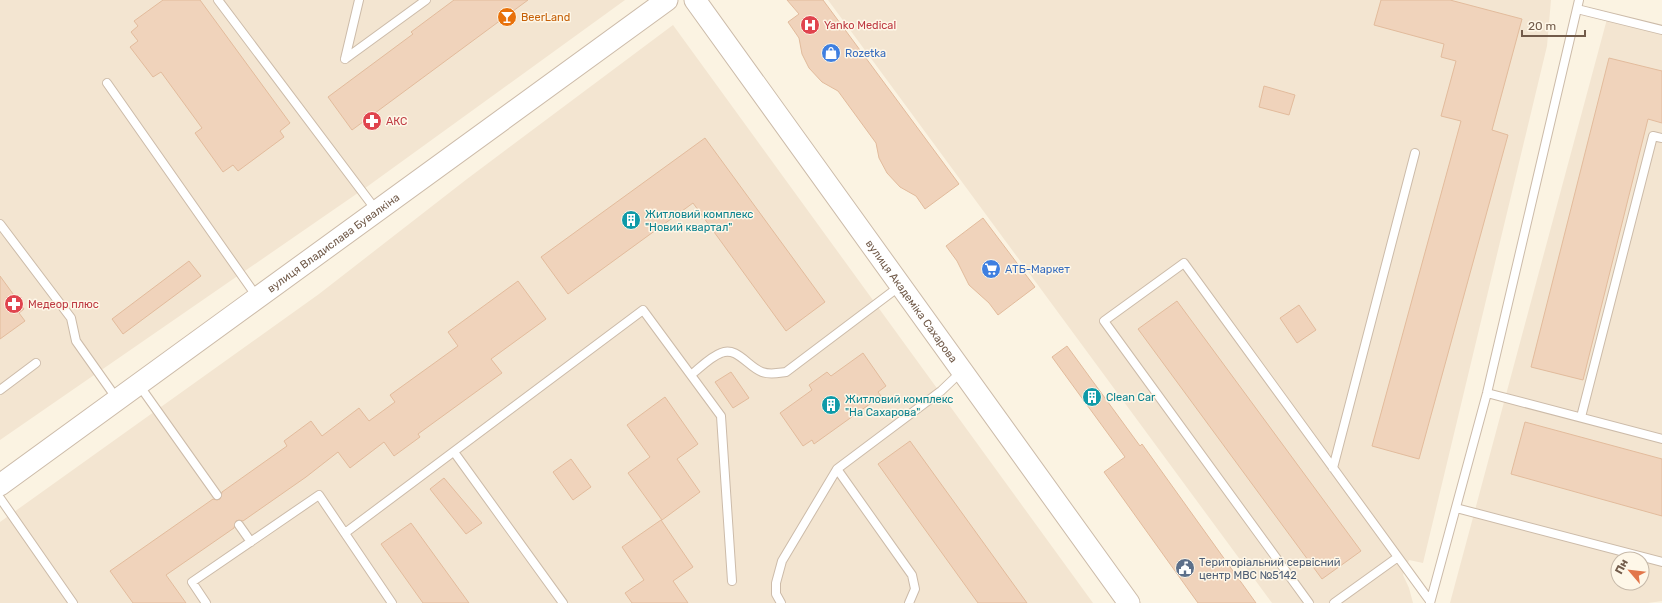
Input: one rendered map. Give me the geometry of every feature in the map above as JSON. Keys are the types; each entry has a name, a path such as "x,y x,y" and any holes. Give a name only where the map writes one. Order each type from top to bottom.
{"street":[{"name":"вулиця Владислава Бувалкіна","path":"0,485 667,0"},
{"name":"вулиця Академіка Сахарова","path":"695,0 962,370 1127,602"}],"lane":[{"path":"218,0 328,149 377,211"},
{"path":"359,0 345,58 426,0"},
{"path":"1430,602 1487,393 1579,0"},
{"path":"1577,9 1662,30"},
{"path":"107,83 258,298"},
{"path":"1581,417 1653,136 1662,138"},
{"path":"1333,468 1415,153"},
{"path":"0,224 71,318 76,341 118,399"},
{"path":"1309,603 1104,321 1184,263 1430,602"},
{"path":"691,374 720,353 728,351 741,357 761,371 774,374 786,372 901,285"},
{"path":"345,533 643,310 721,416 732,581"},
{"path":"0,390 36,363"},
{"path":"780,603 776,594 776,583 782,561 837,469 941,390 962,370"},
{"path":"139,384 217,495"},
{"path":"1487,393 1662,439"},
{"path":"454,452 563,603"},
{"path":"837,469 912,574 915,589 908,603"},
{"path":"206,603 192,582 319,495 392,603"},
{"path":"0,498 73,603"},
{"path":"1456,508 1662,562"},
{"path":"239,524 251,542"},
{"path":"1334,603 1398,557"}],"shaded area":[{"path":"0,0 625,0 368,186 0,440"},
{"path":"828,0 1551,0 1547,46 1423,563 1409,560 1403,575 1409,588 1413,603 1272,603"},
{"path":"1607,19 1662,33 1662,601 1648,603 1450,603"},
{"path":"673,25 1093,603 0,603 0,522 319,294 467,179"}],"building":[{"path":"163,0 200,0 290,123 280,131 284,137 238,171 233,165 223,172 195,133 202,128 161,72 153,77 130,47 138,41 131,32 138,26 134,21"},
{"path":"454,0 528,0 352,130 328,97 413,34 411,32"},
{"path":"787,0 823,0 959,184 925,209 916,196 900,187 887,173 879,158 876,143 838,91 822,82 809,68 802,54 799,38 788,22 799,14"},
{"path":"1381,0 1450,0 1522,19 1492,130 1508,135 1419,459 1372,446 1461,121 1441,116 1456,61 1441,57 1444,44 1374,25"},
{"path":"1609,58 1662,71 1662,123 1648,119 1583,380 1531,367"},
{"path":"1264,86 1295,95 1289,115 1259,107"},
{"name":"Житловий комплекс \"Новий квартал\"","path":"705,138 825,302 786,331 693,203 568,294 541,257"},
{"name":"АТБ-Маркет","path":"983,218 1035,287 998,315 989,303 969,285 957,261 946,246"},
{"path":"189,261 201,276 123,334 112,319"},
{"path":"0,276 24,309 19,313 25,321 0,339"},
{"path":"518,281 546,319 491,359 502,373 418,434 420,437 394,456 384,442 350,468 338,452 306,477 243,521 236,521 234,528 166,575 186,603 133,603 110,571 213,499 220,499 222,492 287,446 284,441 311,421 322,436 359,408 369,421 395,402 390,395 458,346 448,332"},
{"path":"1177,301 1361,551 1322,579 1138,329"},
{"path":"1299,305 1316,330 1297,343 1280,318"},
{"path":"1067,346 1140,446 1142,444 1256,603 1198,603 1104,472 1125,457 1052,357"},
{"name":"Житловий комплекс \"На Сахарова\"","path":"863,353 886,386 878,392 881,396 814,444 812,440 803,446 780,413 812,390 809,385 827,372 831,376"},
{"path":"731,372 749,398 733,408 715,382"},
{"path":"665,397 698,444 677,459 700,492 662,520 628,473 650,457 627,425"},
{"path":"1525,422 1662,459 1662,516 1511,474"},
{"path":"910,441 1027,603 978,603 878,464"},
{"path":"571,459 591,487 573,500 553,472"},
{"path":"444,478 482,523 466,534 430,489"},
{"path":"661,520 693,567 673,581 688,603 632,603 625,593 644,580 622,547"},
{"path":"411,523 469,603 423,603 381,544"}],"place":[{"name":"BeerLand","path":"507,17"},
{"name":"Yanko Medical","path":"810,25"},
{"name":"Rozetka","path":"831,53"},
{"name":"АКС","path":"372,121"},
{"name":"Житловий комплекс \"Новий квартал\"","path":"631,220"},
{"name":"АТБ-Маркет","path":"991,269"},
{"name":"Медеор плюс","path":"14,304"},
{"name":"Clean Car","path":"1092,397"},
{"name":"Житловий комплекс \"На Сахарова\"","path":"831,405"},
{"name":"Територіальний сервісний центр МВС №5142","path":"1185,568"}]}
